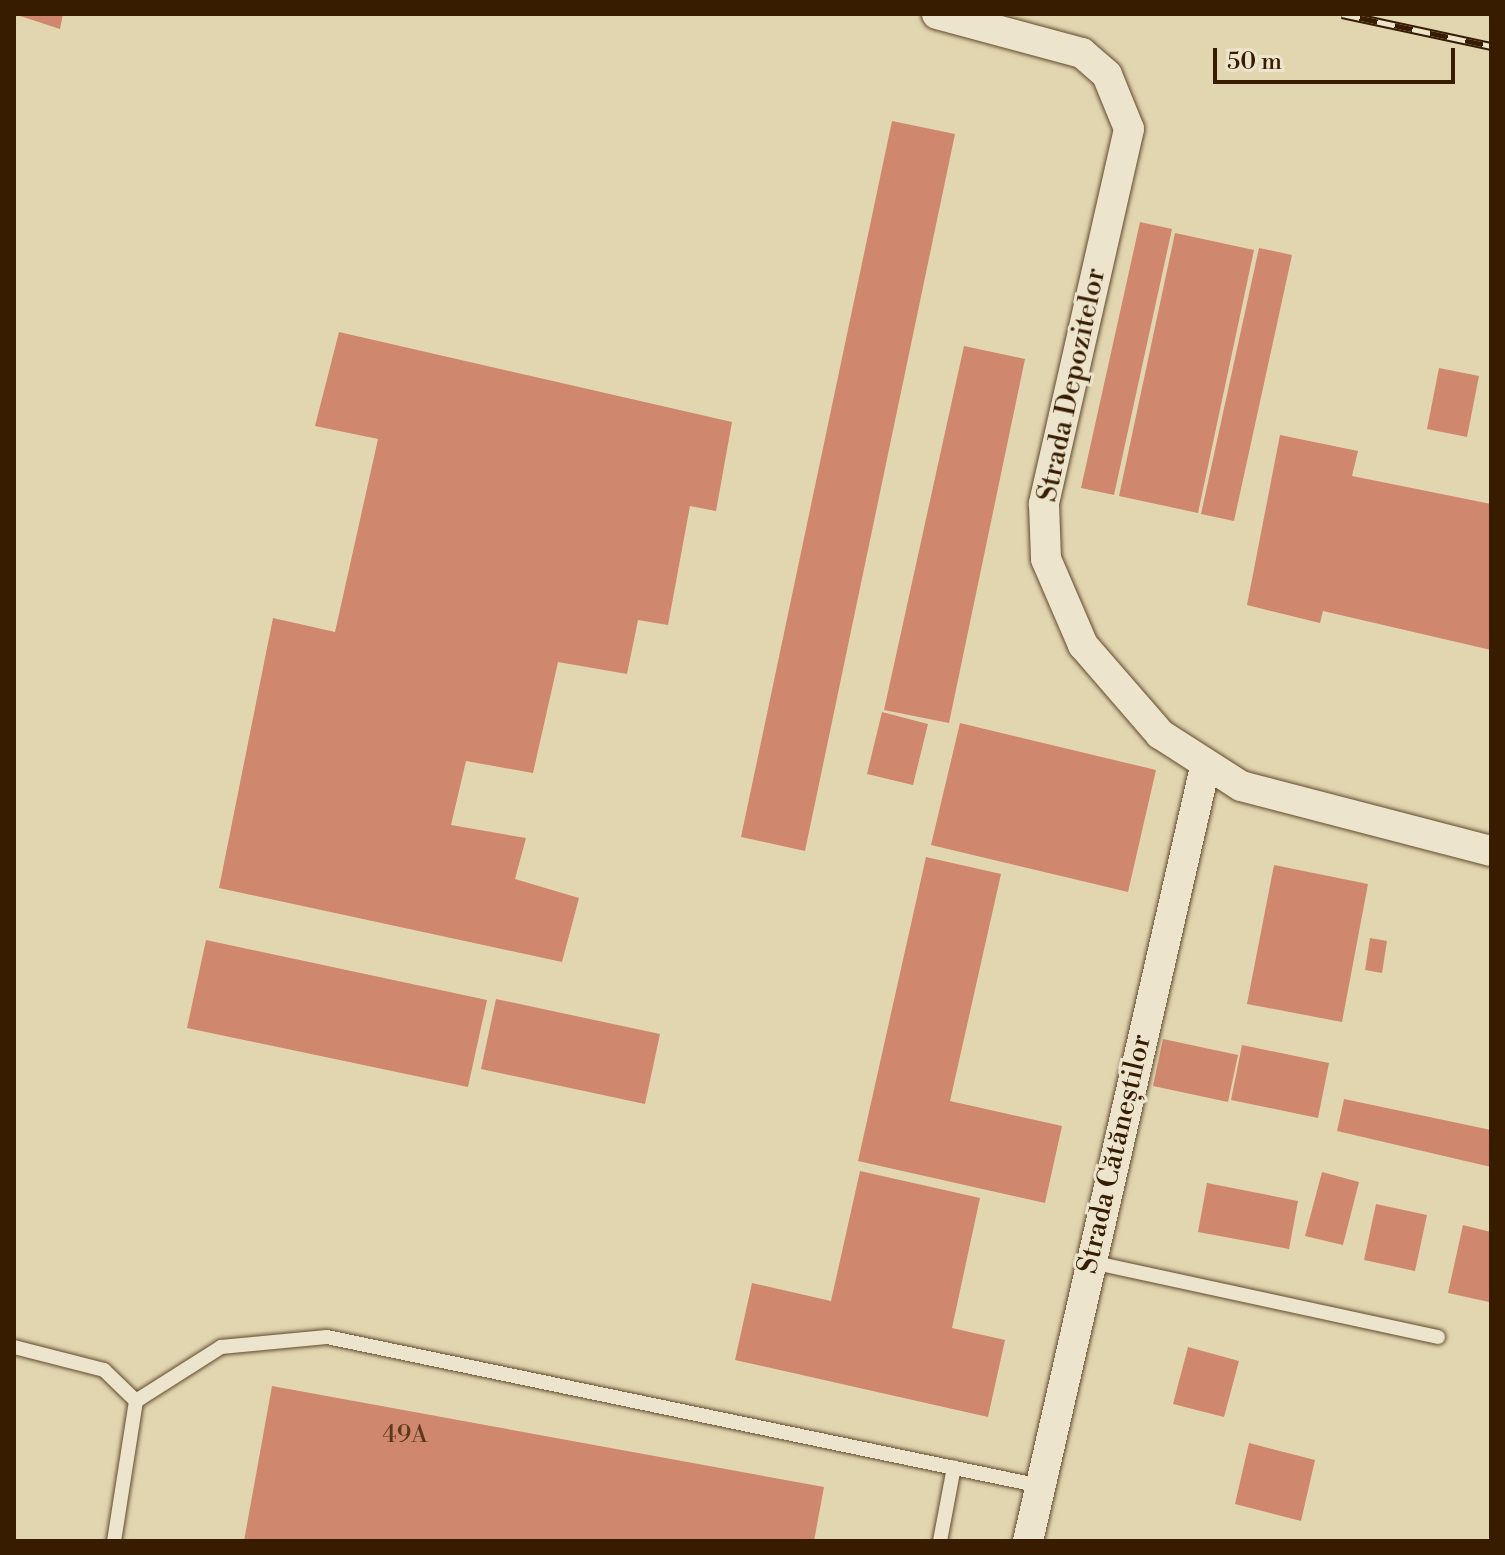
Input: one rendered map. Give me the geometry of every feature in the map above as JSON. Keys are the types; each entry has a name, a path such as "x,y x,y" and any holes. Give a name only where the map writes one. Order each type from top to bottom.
{"street":[{"name":"Strada Depozitelor","path":"937,14 1082,53 1121,102 1129,129 1044,504 1046,559 1065,613 1105,678 1205,767 1279,799 1491,851"},
{"name":"Strada Cătăneștilor","path":"1028,1541 1205,767"}],"lane":[{"path":"1091,1262 1438,1337"},
{"path":"114,1541 136,1401 221,1347 327,1337 1041,1486"},
{"path":"14,1347 104,1370 136,1401"},
{"path":"940,1541 954,1467"}],"building":[{"path":"14,14 63,14 60,29"},
{"path":"892,121 955,134 805,851 741,837"},
{"path":"1140,222 1172,229 1114,495 1081,488"},
{"path":"1175,233 1254,250 1198,513 1119,496"},
{"path":"1259,248 1292,255 1234,521 1201,514"},
{"path":"339,332 732,422 716,511 690,506 668,625 638,620 627,674 558,662 533,773 466,761 451,825 526,838 515,879 579,898 562,962 219,888 273,618 335,632 378,439 315,426"},
{"path":"964,346 1025,359 949,723 884,710"},
{"path":"1439,368 1479,376 1467,437 1427,429"},
{"path":"1280,435 1358,451 1352,476 1491,504 1491,650 1323,611 1320,623 1247,605"},
{"path":"882,712 928,724 913,785 867,774"},
{"path":"960,723 1156,770 1128,892 931,845"},
{"path":"926,857 1001,874 950,1101 1062,1126 1045,1203 858,1161"},
{"path":"1274,865 1368,884 1342,1022 1247,1004"},
{"path":"1370,938 1387,941 1382,973 1365,970"},
{"path":"206,940 487,1000 468,1087 187,1028"},
{"path":"496,999 660,1034 645,1104 481,1069"},
{"path":"1163,1039 1238,1055 1228,1102 1153,1086"},
{"path":"1242,1045 1329,1063 1318,1118 1231,1100"},
{"path":"1344,1099 1491,1130 1491,1167 1337,1131"},
{"path":"860,1171 980,1198 952,1328 1005,1340 988,1417 735,1360 752,1283 831,1301"},
{"path":"1322,1172 1359,1182 1343,1245 1305,1236"},
{"path":"1207,1183 1298,1201 1289,1249 1198,1232"},
{"path":"1376,1204 1427,1215 1415,1271 1364,1260"},
{"path":"1463,1225 1491,1232 1489,1302 1448,1293"},
{"path":"1188,1347 1239,1361 1224,1417 1173,1404"},
{"path":"272,1386 824,1487 814,1541 244,1541"},
{"path":"1249,1443 1315,1460 1301,1521 1235,1504"}],"railway":[{"path":"1342,14 1491,46"}]}
